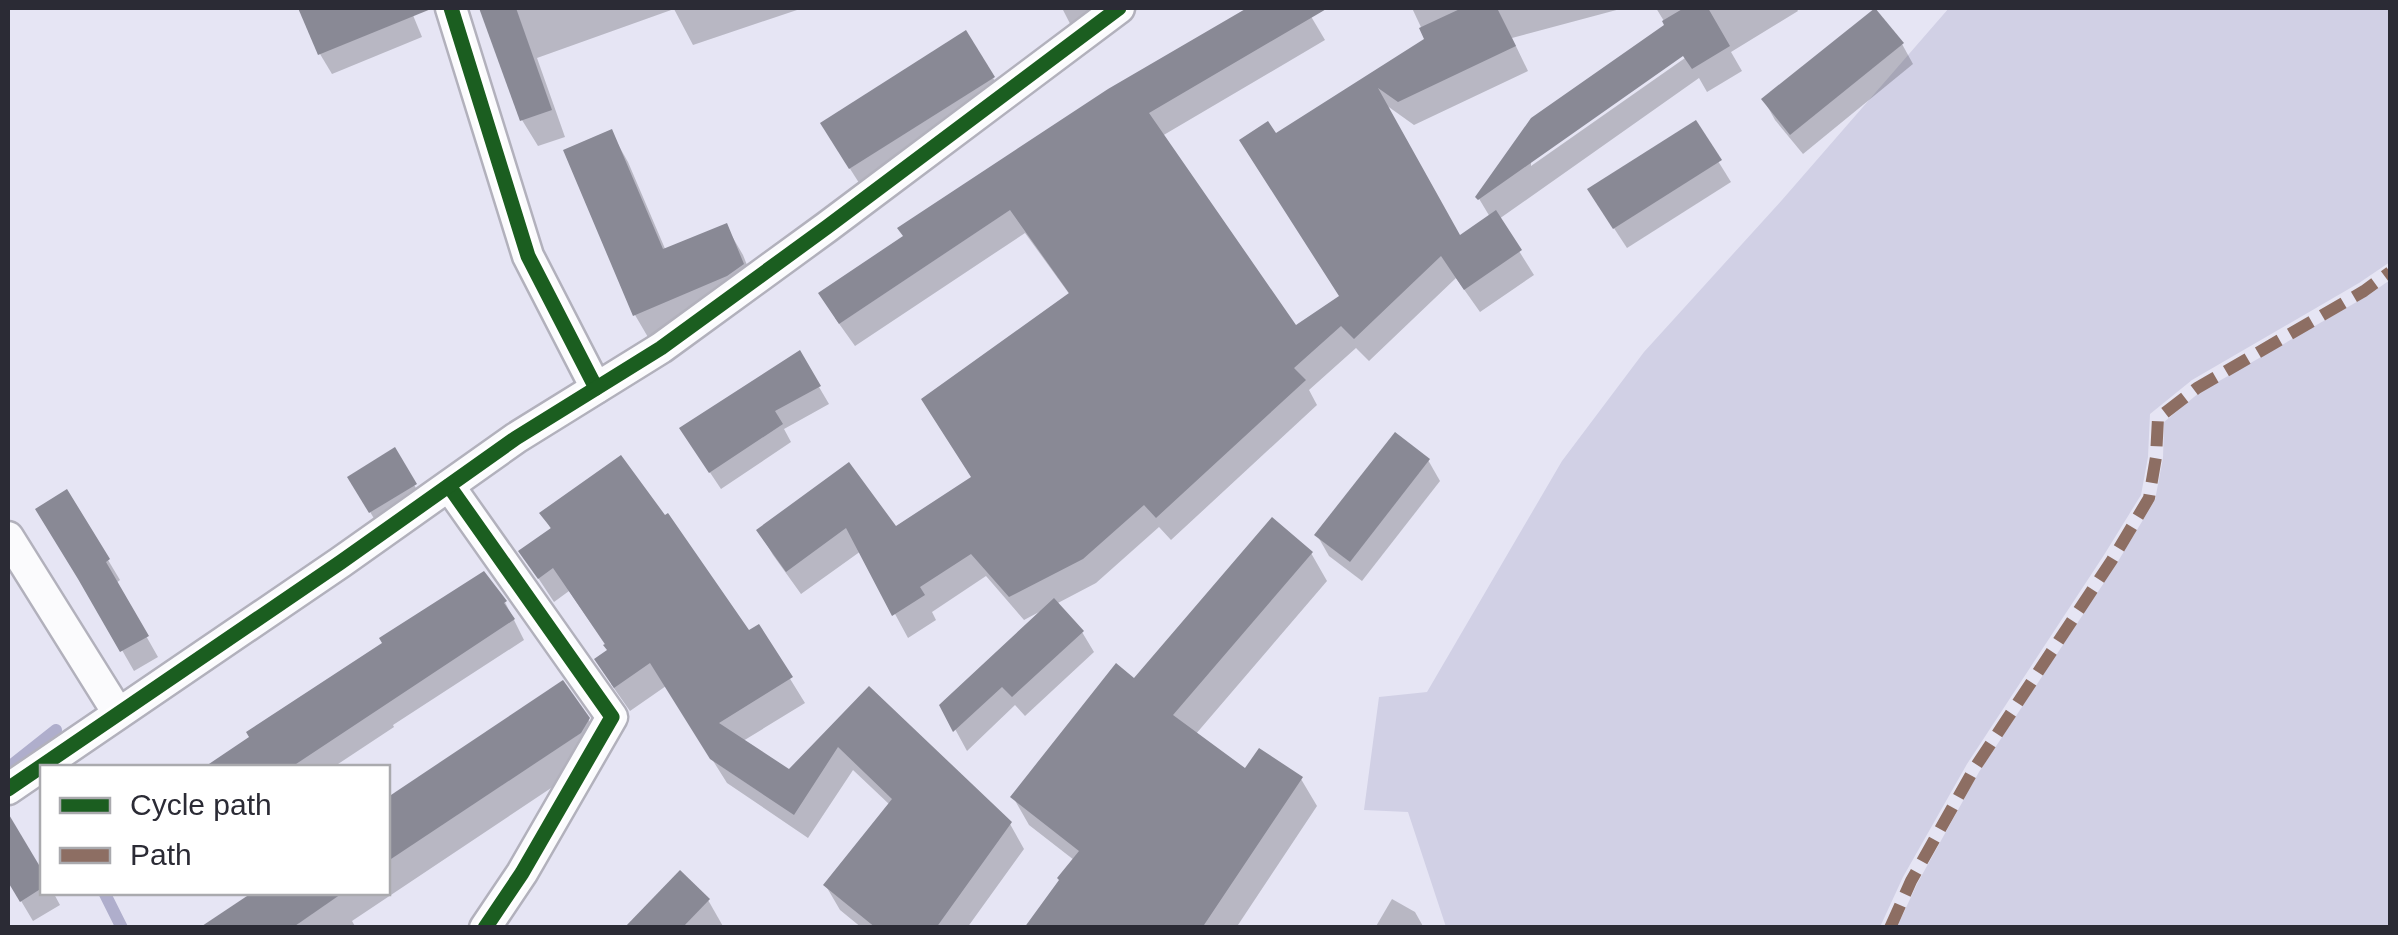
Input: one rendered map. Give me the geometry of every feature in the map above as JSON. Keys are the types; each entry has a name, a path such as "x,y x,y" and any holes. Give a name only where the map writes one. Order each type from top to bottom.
{"street":[{"path":"451,8 528,256 596,388"},
{"path":"43,765 326,573 516,438 661,348 828,228 1119,8"},
{"path":"448,486 612,716 522,873 485,928"},
{"path":"8,537 118,713"},
{"path":"8,789 40,767"}],"shaded area":[{"path":"1949,8 2390,8 2390,262 2192,380 2150,414 2141,495 1967,764 1903,877 1880,927 1446,927 1408,812 1364,810 1379,697 1427,692 1562,461 1644,352"},
{"path":"2390,280 2390,927 1897,927 1979,772 2155,500 2163,458 2164,422 2200,392"}],"building":[{"path":"298,8 431,8 431,9 318,55"},
{"path":"479,8 516,8 552,110 520,121"},
{"path":"1247,8 1328,8 1149,113 1296,325 1339,296 1239,140 1268,121 1276,133 1424,39 1419,28 1462,8 1497,8 1516,46 1398,102 1378,88 1460,235 1496,210 1522,250 1464,290 1441,256 1354,339 1341,326 1294,368 1306,380 1156,518 1144,505 1083,559 1009,597 971,554 920,587 925,595 892,616 846,528 786,572 756,530 849,462 896,526 971,477 921,399 1069,293 1010,210 839,324 818,293 903,236 897,228 1108,89"},
{"path":"1684,8 1708,8 1730,46 1692,69 1683,56 1478,200 1475,197 1531,118"},
{"path":"1875,8 1904,43 1790,135 1761,99"},
{"path":"966,30 995,77 849,169 820,123"},
{"path":"1696,120 1722,160 1613,229 1587,189"},
{"path":"612,129 663,249 727,223 744,264 727,276 633,316 563,150"},
{"path":"800,350 821,386 775,411 783,424 709,473 679,428"},
{"path":"1395,432 1430,459 1350,562 1314,535"},
{"path":"395,447 417,484 369,513 347,477"},
{"path":"621,455 665,515 668,513 749,630 759,624 793,677 719,723 789,769 869,686 1012,822 936,928 876,928 823,885 892,799 838,747 794,815 710,759 650,663 614,688 594,659 607,650 605,644 553,568 538,579 518,551 551,528 539,513"},
{"path":"67,489 110,559 106,562 149,636 120,652 35,509"},
{"path":"1272,517 1313,552 1173,715 1245,768 1259,748 1303,777 1202,928 1024,928 1079,851 1010,797 1116,663 1134,678"},
{"path":"484,571 507,601 504,603 515,619 295,765 207,765 249,737 246,732 382,643 379,638"},
{"path":"1054,598 1084,631 1012,697 1002,687 953,732 939,705"},
{"path":"563,680 590,718 581,733 390,860 390,796"},
{"path":"8,813 40,867 40,889 20,902 8,882"},
{"path":"680,870 710,899 682,928 624,928"},
{"path":"248,895 340,895 292,928 199,928"}],"waterway":[{"path":"8,768 56,730"},
{"path":"106,895 122,928"}],"marked path":[{"path":"1890,928 1911,881 1974,769 2149,498 2158,418 2197,388 2390,272"}],"cycle path":[{"path":"451,8 528,256 596,388"},
{"path":"43,765 516,438 661,348 1119,8"},
{"path":"449,486 612,717 522,873 485,928"},
{"path":"8,789 40,767"}]}
